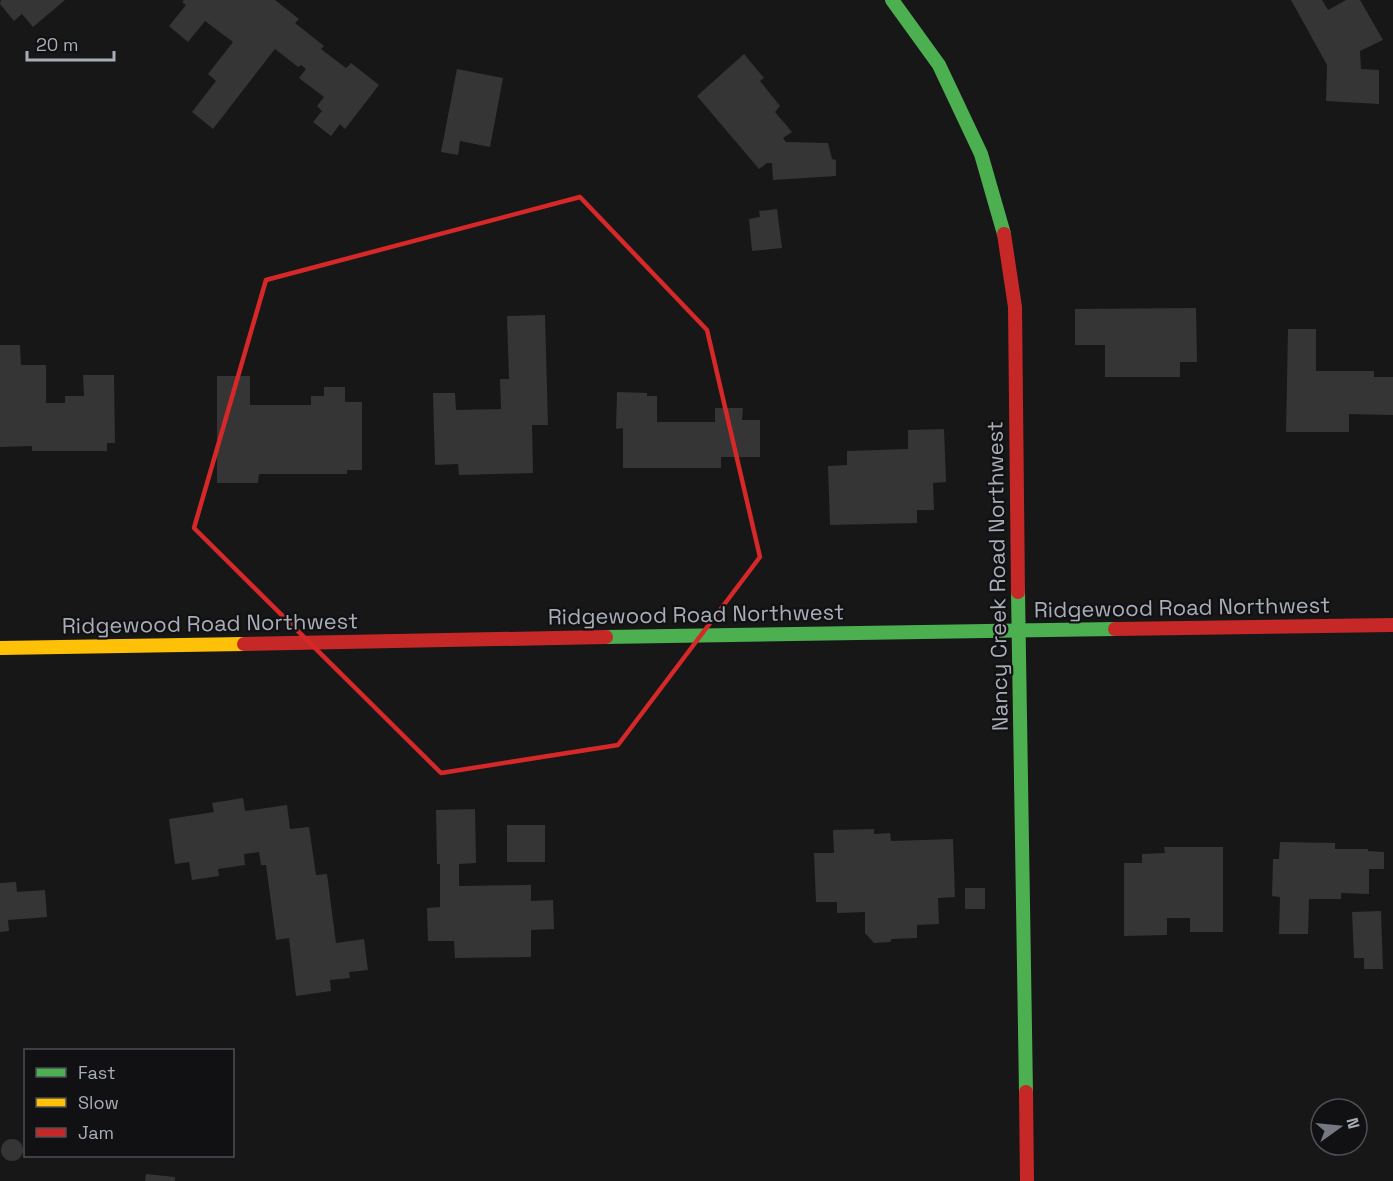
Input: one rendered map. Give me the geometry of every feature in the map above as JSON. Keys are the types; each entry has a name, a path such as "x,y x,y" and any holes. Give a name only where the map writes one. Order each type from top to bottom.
{"street":[{"name":"Nancy Creek Road Northwest","path":"892,0 939,65 981,154 1003,229 1015,307 1027,1181"},
{"name":"Ridgewood Road Northwest","path":"0,648 1393,625"}],"highlighted area":[{"path":"580,197 707,330 760,557 618,745 441,773 194,528 266,280"}],"building":[{"path":"1,0 65,0 33,27 22,14 14,21 0,4"},
{"path":"184,0 275,0 299,19 295,23 324,46 321,49 346,68 351,63 379,85 345,129 340,124 331,136 313,122 322,111 317,106 324,97 299,78 306,69 301,65 298,67 275,49 213,129 192,112 216,81 208,74 233,42 205,21 188,42 169,26 186,5 182,2"},
{"path":"1291,0 1322,0 1328,10 1346,0 1360,0 1383,40 1360,51 1361,69 1379,70 1379,104 1326,101 1327,65"},
{"path":"744,54 764,78 760,81 780,106 775,112 792,132 783,138 786,142 828,143 832,159 836,160 836,176 773,180 772,163 767,163 759,169 697,96"},
{"path":"457,69 503,78 490,147 460,141 458,155 441,152"},
{"path":"777,209 782,248 752,251 749,219 760,217 759,211"},
{"path":"1196,308 1197,362 1180,362 1180,377 1105,377 1105,345 1075,345 1075,309"},
{"path":"545,315 548,425 532,425 533,473 459,475 458,464 435,465 433,393 455,393 456,410 501,409 500,379 509,379 507,316"},
{"path":"1288,329 1316,329 1316,371 1374,371 1374,377 1393,377 1393,415 1349,414 1349,432 1286,432"},
{"path":"0,345 20,345 21,365 46,365 46,403 65,403 65,396 84,396 83,375 114,375 115,443 107,443 107,451 32,451 32,446 0,447"},
{"path":"217,376 250,376 250,405 311,405 311,396 324,396 324,387 345,387 345,402 362,402 362,470 347,470 347,474 259,474 258,483 217,483"},
{"path":"617,392 647,393 647,396 657,396 657,422 715,422 715,408 743,408 742,420 760,420 760,457 721,457 721,468 623,468 623,428 616,429"},
{"path":"944,429 946,482 933,483 934,510 917,510 917,523 830,525 828,466 847,465 847,451 908,449 908,430"},
{"path":"243,798 245,811 287,805 290,829 309,827 316,875 327,874 336,943 364,939 368,970 349,972 350,978 330,980 331,991 296,996 289,938 276,940 266,865 261,865 259,852 244,854 245,865 218,869 219,876 192,880 189,862 175,864 169,819 214,812 212,803"},
{"path":"475,809 476,863 459,864 459,886 531,885 531,901 553,900 554,929 531,930 531,957 455,958 454,941 428,941 427,908 440,907 436,810"},
{"path":"507,825 545,825 545,862 507,862"},
{"path":"874,829 874,834 890,833 891,841 953,839 955,897 938,898 939,924 917,925 917,938 892,939 890,942 874,943 865,933 865,912 837,913 837,902 816,902 814,853 834,853 833,830"},
{"path":"1280,842 1335,843 1335,849 1368,849 1368,851 1384,852 1384,869 1369,869 1369,894 1341,893 1341,899 1309,899 1308,934 1279,934 1280,897 1272,896 1273,859 1279,859"},
{"path":"1164,847 1223,847 1223,932 1190,932 1190,918 1167,918 1167,935 1124,936 1124,863 1142,863 1142,854 1165,853"},
{"path":"16,882 17,892 45,890 47,917 8,920 9,931 0,932 0,883"},
{"path":"965,888 985,888 985,909 965,909"},
{"path":"1381,911 1383,969 1364,969 1364,958 1354,958 1352,912"},
{"path":"12,1139 20,1142 23,1150 20,1158 12,1161 4,1158 1,1150 4,1142"},
{"path":"146,1174 175,1177 175,1181 145,1181"}],"traffic: fast":[{"path":"892,0 939,65 981,154 1004,234"},
{"path":"1018,592 1026,1092"},
{"path":"606,637 1115,629"}],"traffic: slow":[{"path":"0,648 244,644"}],"traffic: jam":[{"path":"1004,234 1015,307 1018,592"},
{"path":"1115,629 1393,625"},
{"path":"244,644 606,637"},
{"path":"1026,1092 1027,1181"}]}
